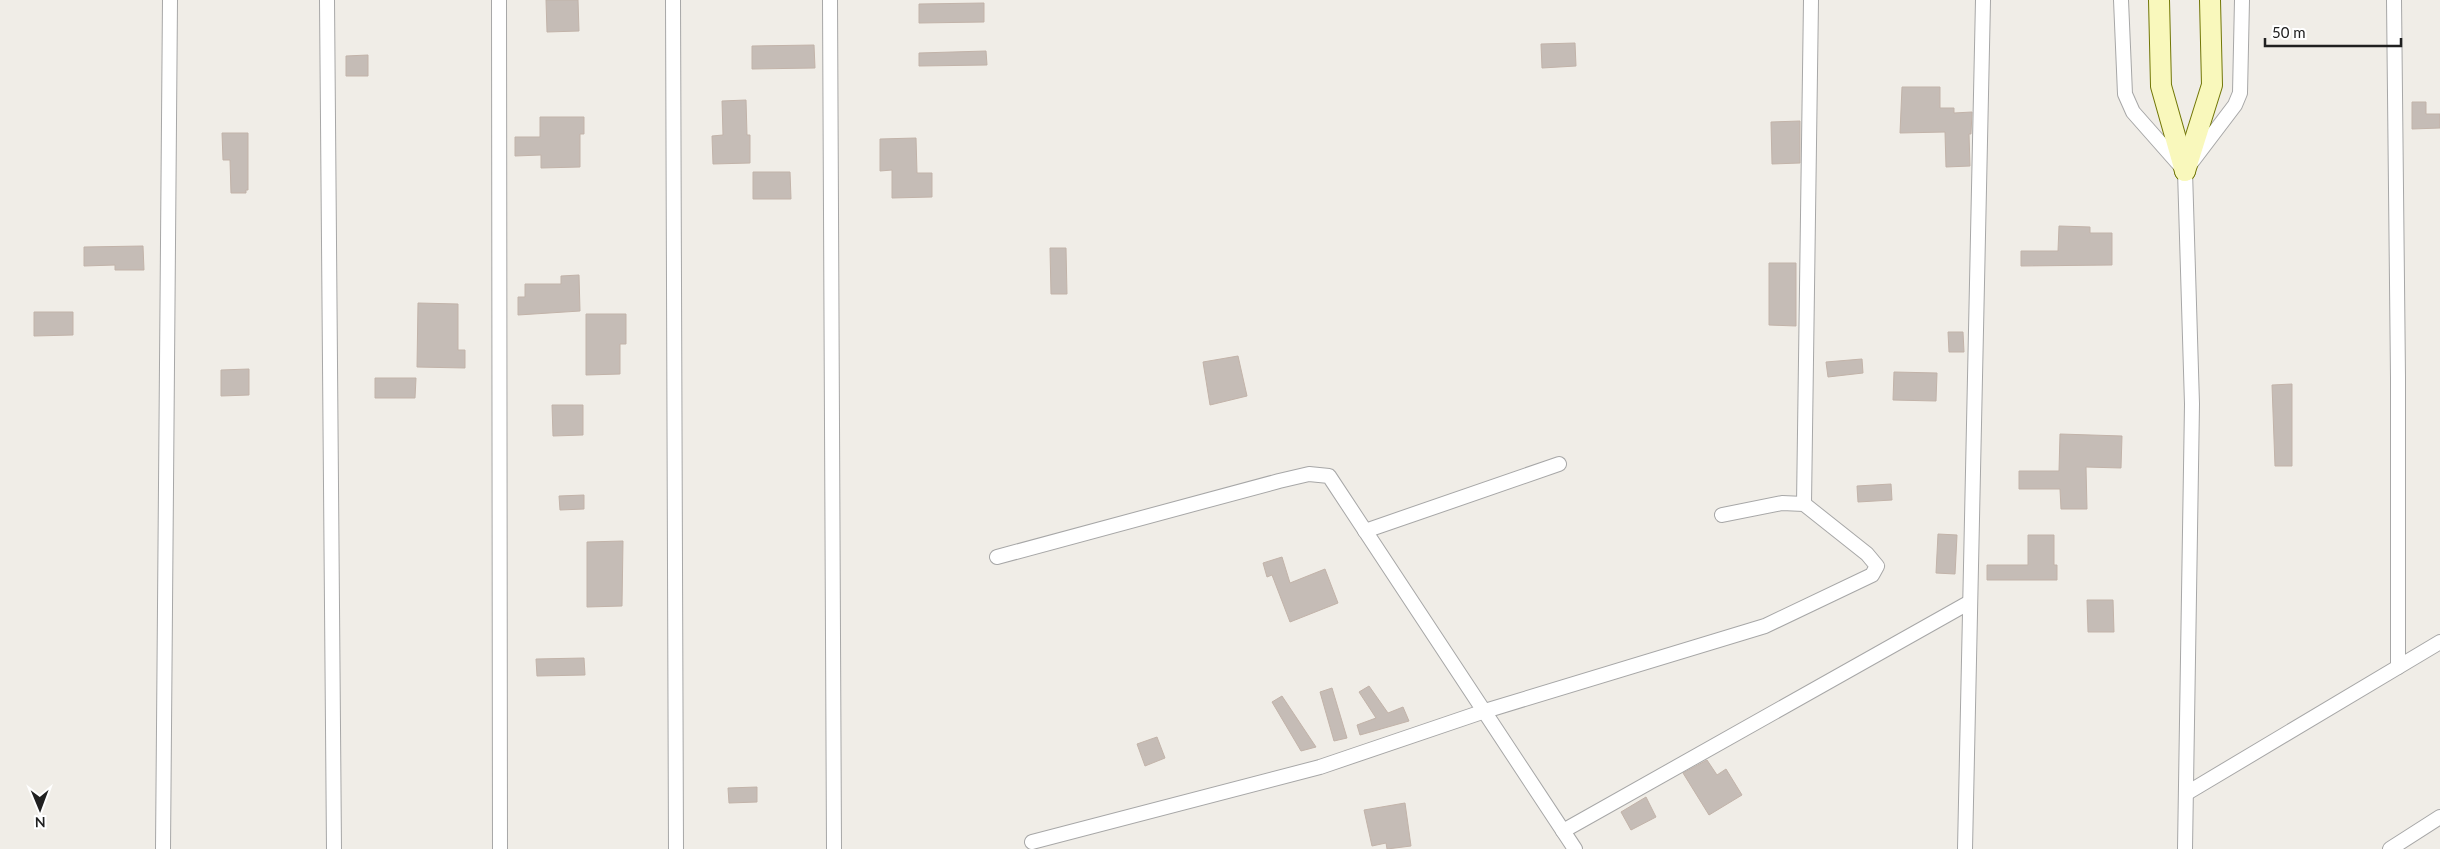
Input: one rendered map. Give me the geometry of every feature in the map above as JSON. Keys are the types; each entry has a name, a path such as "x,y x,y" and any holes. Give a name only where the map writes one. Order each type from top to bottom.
{"street":[{"path":"162,849 170,0"},
{"path":"327,0 334,849"},
{"path":"499,0 500,849"},
{"path":"673,0 676,849"},
{"path":"830,0 834,849"},
{"path":"1804,504 1811,0"},
{"path":"1965,849 1983,0"},
{"path":"2121,0 2125,94 2133,112 2184,171"},
{"path":"2159,0 2161,86 2184,171 2192,404 2185,849"},
{"path":"2184,171 2212,84 2210,0"},
{"path":"2184,171 2236,106 2240,93 2242,0"},
{"path":"2394,0 2398,376 2398,667"},
{"path":"1365,531 1559,464"},
{"path":"997,558 1309,474 1329,476 1575,849"},
{"path":"1032,842 1320,767 1485,711 1765,626 1872,575 1878,566 1867,554 1804,504 1782,503 1722,515"},
{"path":"1563,831 1970,602"},
{"path":"2187,792 2440,642"},
{"path":"2390,849 2440,818"}],"building":[{"path":"546,0 578,0 579,31 547,32"},
{"path":"984,3 984,22 919,23 919,4"},
{"path":"1575,43 1576,66 1542,68 1541,44"},
{"path":"814,45 815,68 752,69 752,46"},
{"path":"986,51 987,65 919,66 919,53"},
{"path":"368,55 368,76 346,76 346,56"},
{"path":"1902,87 1940,87 1940,108 1954,108 1954,113 1972,112 1971,134 1969,134 1970,166 1946,167 1945,132 1900,133"},
{"path":"746,100 747,135 750,135 750,163 713,164 712,136 723,135 722,101"},
{"path":"2412,102 2426,102 2426,114 2440,114 2440,128 2412,129"},
{"path":"540,117 584,117 584,134 580,134 580,167 541,168 541,155 515,156 515,137 540,137"},
{"path":"1800,121 1800,163 1772,164 1771,122"},
{"path":"222,133 248,133 248,190 246,190 246,193 231,193 230,160 223,160"},
{"path":"916,138 917,173 932,173 932,197 892,198 892,170 880,171 880,139"},
{"path":"753,172 790,172 791,199 753,199"},
{"path":"2059,226 2090,227 2090,233 2112,233 2112,265 2021,266 2021,251 2058,251"},
{"path":"143,246 144,270 115,270 115,265 84,266 84,247"},
{"path":"1050,248 1066,248 1067,294 1051,294"},
{"path":"1769,263 1796,263 1796,326 1769,325"},
{"path":"579,275 580,311 518,315 518,297 525,297 525,284 561,284 561,276"},
{"path":"418,303 458,304 458,350 465,350 465,368 417,367"},
{"path":"34,312 73,312 73,335 34,336"},
{"path":"586,314 626,314 626,344 620,344 620,374 586,375"},
{"path":"1948,332 1963,332 1964,352 1949,352"},
{"path":"1238,356 1247,396 1210,405 1203,362"},
{"path":"1862,359 1863,373 1828,377 1826,362"},
{"path":"249,369 249,395 221,396 221,370"},
{"path":"1894,372 1937,373 1936,401 1893,400"},
{"path":"375,378 416,378 415,398 375,398"},
{"path":"2292,384 2292,466 2275,466 2272,385"},
{"path":"552,405 583,405 583,435 553,436"},
{"path":"2060,434 2122,436 2121,468 2086,467 2087,509 2061,509 2060,489 2019,489 2019,471 2059,471"},
{"path":"1891,484 1892,500 1858,502 1857,486"},
{"path":"584,495 584,509 560,510 559,496"},
{"path":"1938,534 1957,535 1955,574 1936,573"},
{"path":"2028,535 2054,535 2054,565 2057,565 2057,580 1987,580 1987,565 2028,565"},
{"path":"623,541 622,606 587,607 587,542"},
{"path":"1282,557 1290,583 1325,569 1338,603 1290,622 1272,575 1267,577 1263,563"},
{"path":"2087,600 2113,600 2114,632 2088,632"},
{"path":"584,658 585,675 537,676 536,659"},
{"path":"1369,686 1388,713 1403,707 1409,721 1360,735 1357,725 1376,718 1359,692"},
{"path":"1332,688 1347,738 1334,741 1320,692"},
{"path":"1282,696 1316,747 1301,751 1272,702"},
{"path":"1157,737 1165,758 1145,766 1137,744"},
{"path":"1707,760 1717,775 1726,769 1742,795 1709,815 1683,773"},
{"path":"757,787 757,802 729,803 728,788"},
{"path":"1646,797 1656,817 1631,830 1621,812"},
{"path":"1405,803 1411,846 1387,849 1386,843 1372,846 1364,810"}]}
